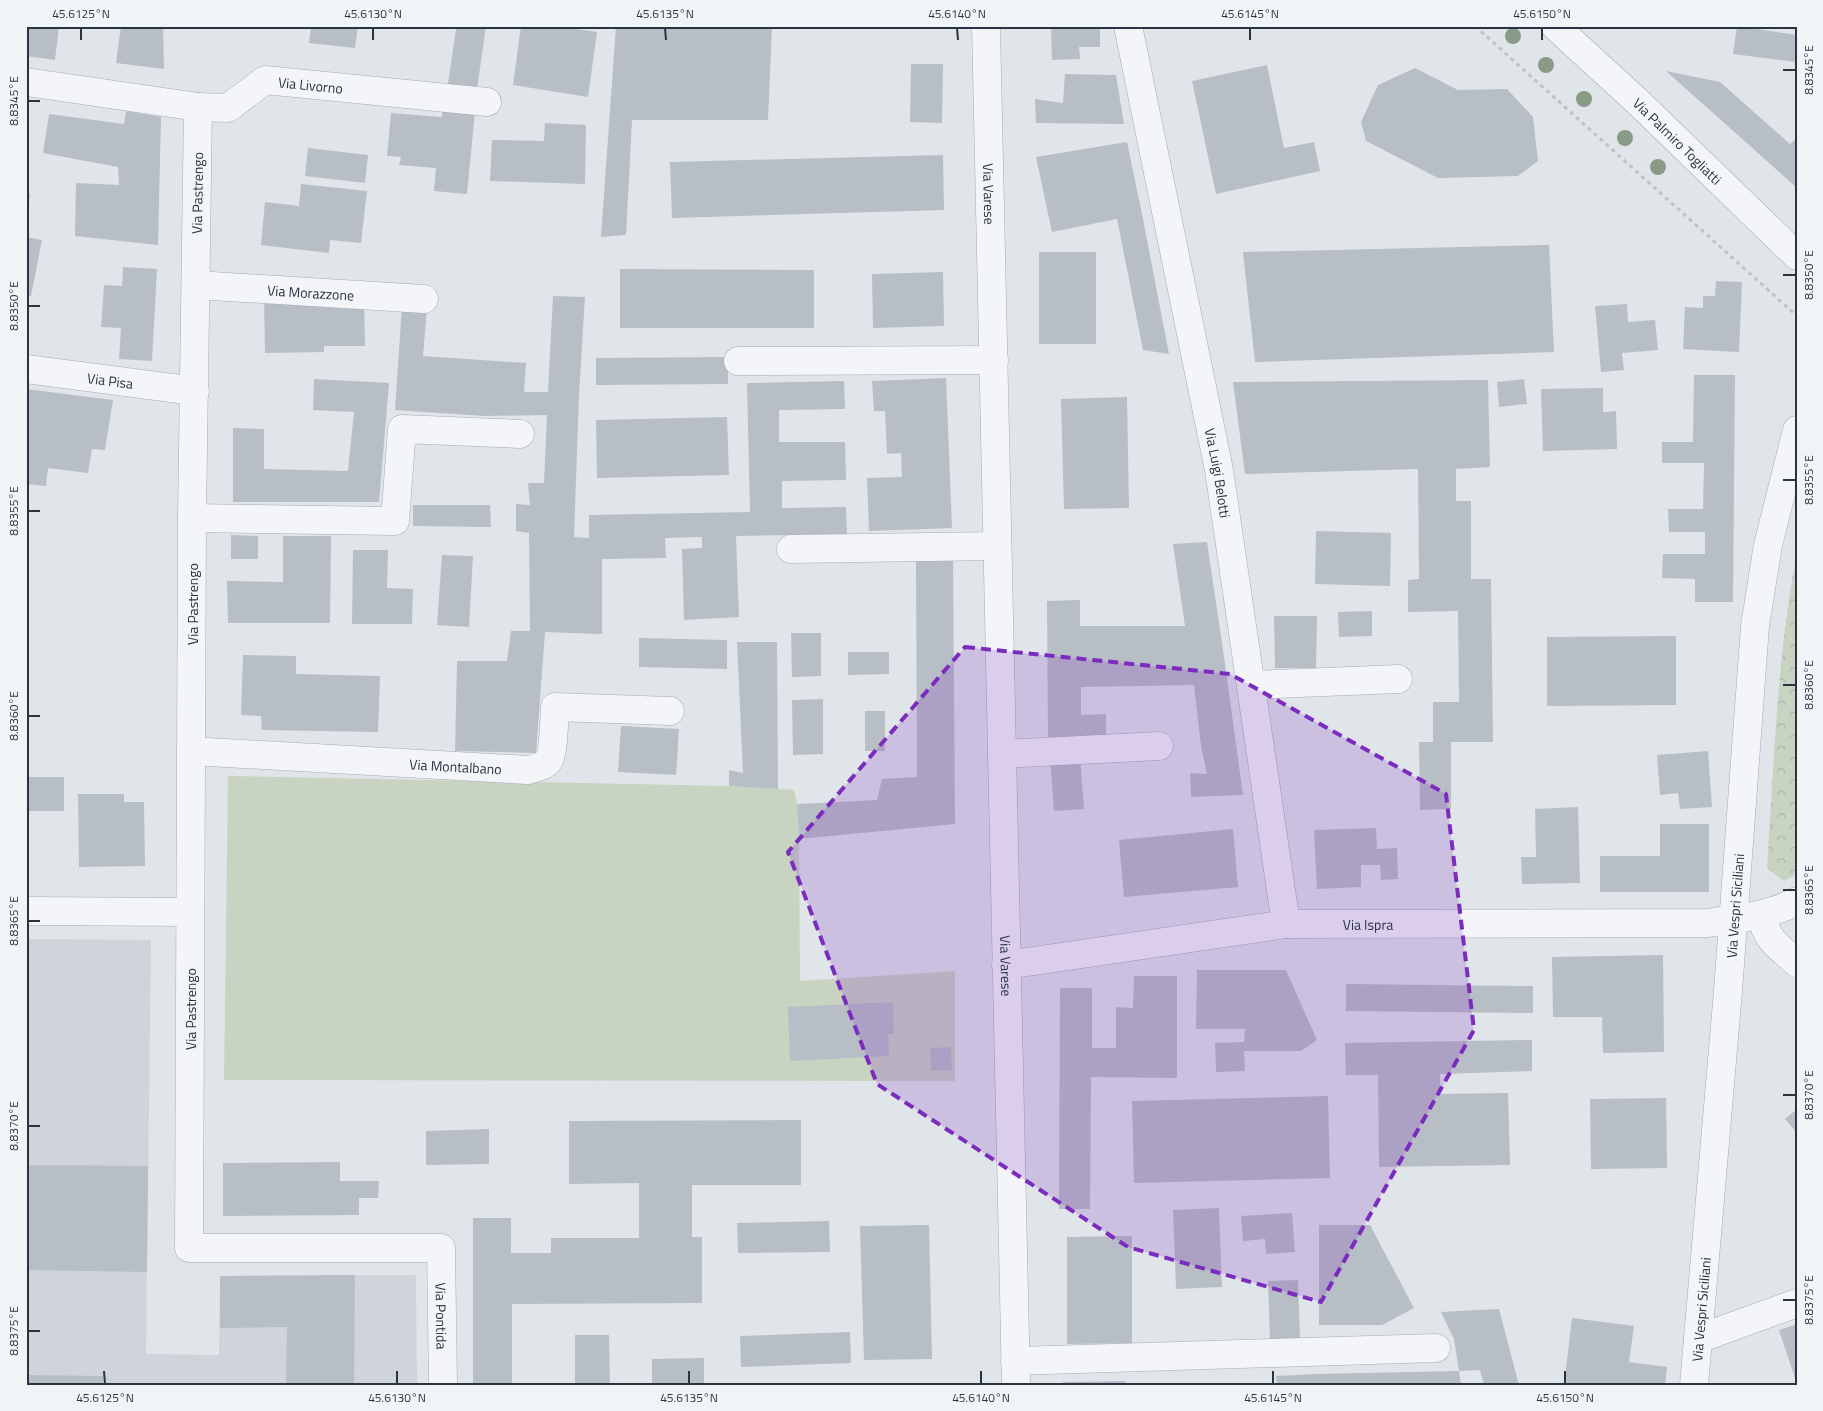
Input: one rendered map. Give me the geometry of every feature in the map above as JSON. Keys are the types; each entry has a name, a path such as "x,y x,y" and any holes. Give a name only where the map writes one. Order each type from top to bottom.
{"street":[{"name":"Via Varese","path":"986,26 1015,1373"},
{"name":"Via Luigi Belotti","path":"1128,26 1219,470 1286,924"},
{"name":"Via Palmiro Togliatti","path":"1555,26 1639,103 1797,256"},
{"name":"Via Livorno","path":"26,82 198,107 228,108 265,80 487,102"},
{"name":"Via Pastrengo","path":"198,107 192,518 189,1248 441,1248"},
{"name":"Via Morazzone","path":"196,284 424,299"},
{"path":"738,361 994,360"},
{"name":"Via Pisa","path":"26,369 195,391"},
{"path":"192,518 395,521 402,429 520,434"},
{"name":"Via Vespri Siciliani","path":"1694,1385 1759,594 1768,545 1797,430"},
{"path":"791,549 997,546"},
{"path":"1252,685 1398,679"},
{"name":"Via Montalbano","path":"191,751 528,770 540,767 548,760 551,750 555,707 670,711"},
{"path":"1002,754 1159,746"},
{"name":"Via Ispra","path":"1006,966 1286,924 1704,923 1773,912 1797,901"},
{"path":"26,911 190,912"},
{"path":"1760,915 1766,933 1772,941 1797,963"},
{"name":"Via Pontida","path":"441,1248 443,1385"},
{"path":"1698,1339 1797,1302"},
{"path":"1015,1373 1436,1348"}],"path":[{"path":"1475,26 1797,316"}],"highlighted area":[{"path":"965,647 1230,674 1446,794 1474,1030 1321,1302 1128,1247 877,1084 788,852"}],"shaded area":[{"path":"26,939 151,940 146,1354 219,1355 220,1276 416,1275 417,1385 26,1385"}],"green space":[{"path":"1797,552 1797,874 1784,881 1767,868 1781,670 1790,591"},
{"path":"228,776 729,786 794,790 797,804 799,839 800,981 955,971 955,1081 224,1080"}],"building":[{"path":"27,26 59,26 55,60 26,56"},
{"path":"121,26 163,26 164,69 116,63"},
{"path":"311,26 358,26 355,48 309,43"},
{"path":"444,26 486,26 477,89 448,84 456,29"},
{"path":"521,26 557,26 597,32 588,97 513,85"},
{"path":"616,26 772,26 768,120 632,120 626,235 601,237"},
{"path":"1051,26 1100,26 1100,47 1079,47 1080,59 1052,60"},
{"path":"1737,26 1797,35 1797,62 1733,54"},
{"path":"911,64 943,64 942,123 910,122"},
{"path":"1267,65 1284,148 1314,142 1320,171 1216,194 1192,81"},
{"path":"1415,68 1458,90 1507,89 1533,117 1538,161 1518,176 1438,178 1366,141 1361,122 1378,85"},
{"path":"1666,71 1720,82 1790,144 1797,138 1797,188"},
{"path":"1065,74 1116,75 1124,124 1036,123 1035,99 1063,103"},
{"path":"443,108 475,111 467,194 434,191 436,168 399,165 401,157 387,156 391,113 442,117"},
{"path":"126,111 161,117 158,245 75,236 76,183 119,185 118,167 43,153 49,114 124,124"},
{"path":"545,123 586,125 585,184 490,181 492,140 544,141"},
{"path":"1127,142 1169,354 1143,350 1117,219 1052,232 1036,157"},
{"path":"308,148 368,155 365,183 305,176"},
{"path":"943,155 944,210 672,218 670,162"},
{"path":"301,184 367,191 361,243 330,240 329,253 261,245 265,202 299,206"},
{"path":"26,194 30,194 28,214 26,214"},
{"path":"26,237 42,240 31,296 26,295"},
{"path":"1549,245 1554,352 1255,362 1243,252"},
{"path":"1039,252 1096,252 1096,344 1039,344"},
{"path":"123,267 157,269 152,361 119,359 121,328 101,327 104,285 122,286"},
{"path":"620,269 814,270 814,328 620,328"},
{"path":"943,272 944,326 873,328 872,274"},
{"path":"1716,281 1742,282 1739,352 1683,349 1685,307 1703,308 1703,296 1715,296"},
{"path":"264,296 364,300 365,346 324,346 324,352 265,353"},
{"path":"553,296 585,297 579,394 574,537 589,538 589,515 750,512 747,383 844,381 845,409 779,410 779,442 845,442 846,480 782,481 782,508 846,507 847,534 736,536 739,617 684,620 682,549 702,548 702,537 665,538 666,558 602,559 602,634 545,632 536,753 455,751 457,661 507,661 511,631 530,631 529,533 516,531 516,504 530,505 528,483 544,483 547,415 485,416 395,410 402,306 427,308 423,356 526,363 524,392 548,392"},
{"path":"1627,304 1628,322 1655,320 1658,350 1622,353 1624,370 1601,372 1595,306"},
{"path":"728,357 728,384 596,385 596,358"},
{"path":"1694,375 1735,375 1733,602 1695,602 1695,579 1662,578 1663,554 1705,554 1705,532 1669,532 1668,509 1703,509 1704,463 1662,463 1662,442 1693,442"},
{"path":"946,378 952,528 869,531 867,478 902,477 901,453 887,454 885,411 874,411 872,381"},
{"path":"314,379 389,383 379,502 233,502 233,428 264,429 264,469 348,471 354,412 313,410"},
{"path":"1524,379 1527,404 1499,407 1497,382"},
{"path":"1488,380 1490,467 1456,469 1456,501 1471,501 1471,579 1491,579 1493,742 1451,742 1451,809 1420,810 1419,742 1433,742 1433,702 1459,702 1458,611 1408,612 1408,580 1419,579 1418,469 1245,474 1233,382"},
{"path":"1603,388 1603,412 1616,411 1617,449 1543,451 1541,389"},
{"path":"26,389 113,400 105,450 92,449 88,473 48,468 46,486 26,484"},
{"path":"1127,397 1129,508 1064,509 1061,399"},
{"path":"727,417 729,475 597,478 596,420"},
{"path":"413,505 490,505 491,527 413,526"},
{"path":"1316,531 1391,533 1390,586 1315,584"},
{"path":"231,535 258,536 258,559 231,559"},
{"path":"283,536 331,536 330,623 228,623 227,581 283,582"},
{"path":"1207,542 1243,795 1191,797 1190,773 1207,774 1201,746 1194,685 1081,687 1081,715 1106,714 1106,738 1048,738 1047,601 1080,600 1080,626 1185,626 1173,544"},
{"path":"353,550 388,550 387,588 413,589 412,624 352,624"},
{"path":"442,555 473,556 469,627 437,625"},
{"path":"916,559 953,559 955,824 799,839 797,804 877,800 882,779 917,777"},
{"path":"1372,611 1372,636 1339,637 1338,612"},
{"path":"1274,616 1317,616 1316,668 1275,668"},
{"path":"791,633 821,633 821,676 792,677"},
{"path":"1676,636 1676,705 1547,706 1547,637"},
{"path":"639,638 727,640 727,669 639,667"},
{"path":"737,642 777,642 778,789 729,786 729,770 743,773"},
{"path":"848,652 889,652 889,674 848,675"},
{"path":"243,655 296,656 296,674 380,676 378,732 262,730 261,716 241,715"},
{"path":"823,699 823,754 793,755 792,700"},
{"path":"865,711 885,711 885,751 865,751"},
{"path":"621,726 679,729 676,775 618,772"},
{"path":"1708,751 1712,807 1680,809 1678,793 1660,795 1657,755"},
{"path":"1080,757 1084,809 1054,811 1050,759"},
{"path":"28,777 64,777 64,811 28,811"},
{"path":"78,794 124,794 124,802 144,802 145,866 79,867"},
{"path":"1578,807 1580,883 1522,884 1521,857 1536,857 1535,809"},
{"path":"1660,824 1709,824 1709,892 1600,892 1600,856 1660,856"},
{"path":"1376,828 1377,849 1397,848 1398,879 1381,880 1380,865 1361,865 1361,887 1317,889 1314,830"},
{"path":"1233,829 1238,887 1124,897 1119,840"},
{"path":"1663,955 1664,1052 1603,1053 1602,1017 1553,1017 1552,957"},
{"path":"1197,970 1286,970 1317,1040 1301,1051 1244,1051 1245,1071 1216,1072 1215,1043 1244,1042 1245,1029 1196,1029"},
{"path":"1134,976 1177,976 1177,1078 1091,1077 1090,1209 1059,1209 1060,988 1092,988 1092,1048 1116,1048 1116,1007 1133,1008"},
{"path":"1346,984 1533,986 1533,1013 1346,1011"},
{"path":"893,1002 894,1034 888,1034 889,1056 790,1061 788,1007"},
{"path":"1532,1040 1532,1071 1440,1074 1440,1094 1508,1093 1510,1165 1379,1167 1378,1075 1346,1075 1345,1043"},
{"path":"951,1047 952,1070 931,1071 930,1048"},
{"path":"1328,1096 1330,1178 1134,1183 1132,1101"},
{"path":"1666,1098 1667,1168 1591,1169 1590,1099"},
{"path":"1797,1109 1797,1133 1785,1119"},
{"path":"801,1120 801,1185 692,1185 692,1237 702,1237 702,1303 512,1304 512,1385 473,1385 473,1218 511,1218 511,1253 551,1253 551,1238 639,1238 639,1183 569,1184 569,1121"},
{"path":"489,1129 489,1164 426,1165 426,1131"},
{"path":"340,1162 340,1181 379,1181 378,1198 359,1198 359,1215 223,1216 223,1163"},
{"path":"26,1165 148,1166 147,1272 26,1270"},
{"path":"1219,1208 1222,1287 1176,1289 1173,1210"},
{"path":"1292,1213 1295,1252 1266,1254 1265,1239 1243,1241 1241,1216"},
{"path":"829,1221 830,1252 738,1253 737,1223"},
{"path":"929,1225 932,1359 864,1360 860,1226"},
{"path":"1319,1225 1370,1225 1414,1308 1382,1325 1319,1325"},
{"path":"1132,1236 1132,1343 1067,1344 1067,1237"},
{"path":"355,1275 354,1385 286,1385 287,1327 220,1328 220,1276"},
{"path":"1298,1280 1300,1338 1270,1340 1268,1281"},
{"path":"1499,1309 1519,1385 1484,1385 1480,1370 1459,1371 1454,1339 1441,1312"},
{"path":"1572,1318 1634,1326 1629,1362 1667,1367 1665,1385 1564,1385"},
{"path":"1797,1324 1797,1381 1796,1381 1779,1330"},
{"path":"850,1332 851,1363 741,1367 740,1336"},
{"path":"575,1335 609,1335 610,1385 575,1385"},
{"path":"704,1358 704,1385 652,1385 652,1359"},
{"path":"1459,1371 1461,1385 1277,1385 1276,1376 1316,1374"},
{"path":"26,1375 103,1376 103,1385 26,1385"},
{"path":"1125,1381 1125,1385 1063,1385 1063,1382"}]}
